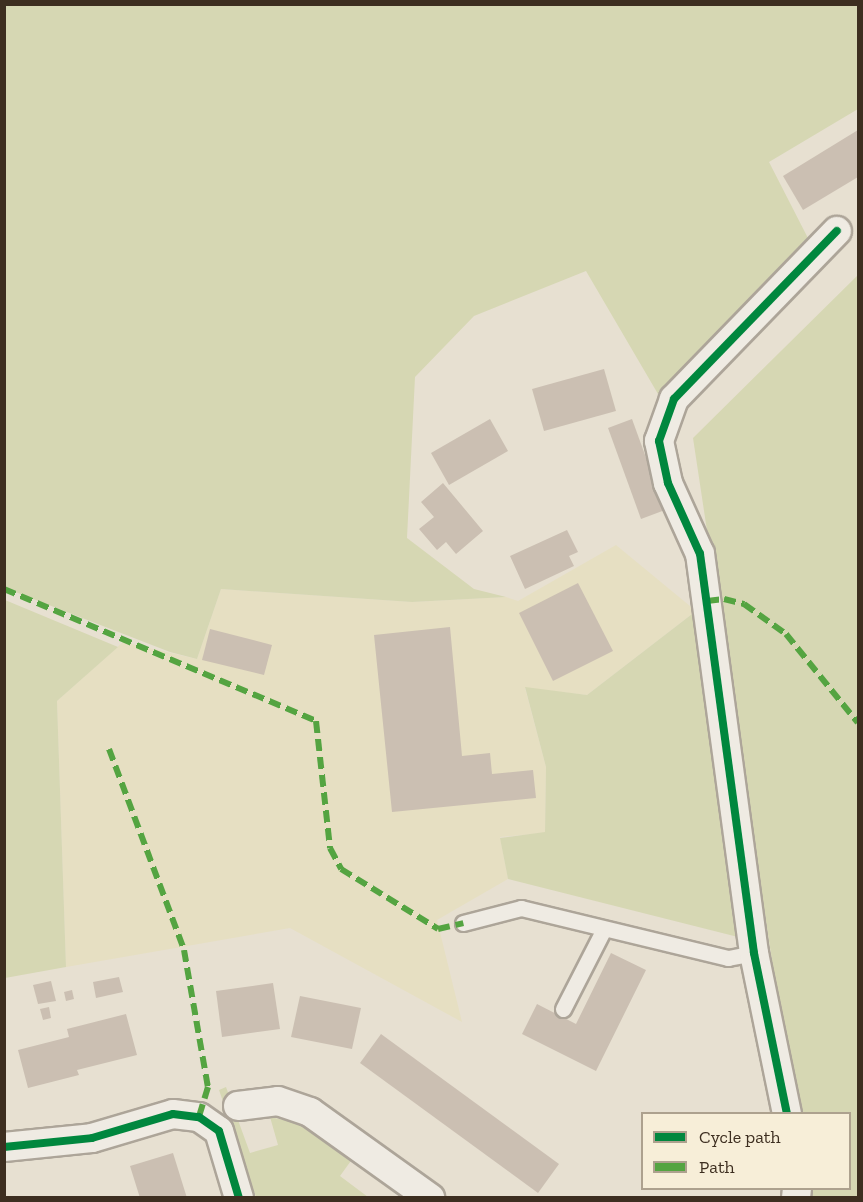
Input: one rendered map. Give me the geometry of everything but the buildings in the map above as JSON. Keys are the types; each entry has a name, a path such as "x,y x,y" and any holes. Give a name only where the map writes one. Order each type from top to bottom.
{"street":[{"path":"787,1112 754,953 700,554 668,483 659,441 674,399 837,231"},
{"path":"238,1106 278,1101 310,1112 430,1197"},
{"path":"4,1147 92,1138 173,1114 199,1117 219,1131 239,1197"}],"lane":[{"path":"463,923 521,908 728,957 754,953"},
{"path":"563,1009 604,929"}],"shaded area":[{"path":"616,545 696,611 587,695 525,688 546,767 545,833 500,837 508,879 437,920 462,1022 290,928 66,967 57,701 123,642 197,659 221,589 412,602 506,597 518,601"}],"green space":[{"path":"4,5 858,5 858,109 769,162 812,246 658,394 586,271 474,316 415,377 407,538 474,589 506,597 412,602 221,589 197,659 170,652 5,588"},
{"path":"858,275 858,1197 804,1197 803,1190 851,1190 851,1112 795,1112 693,438"},
{"path":"5,600 118,647 57,701 66,967 5,978"},
{"path":"696,611 738,937 508,879 500,838 545,832 546,767 525,687 587,695"},
{"path":"226,1087 250,1153 278,1145 270,1117 307,1125 353,1158 340,1176 368,1197 256,1197 219,1090"}],"marked path":[{"path":"4,589 316,721 330,848 341,869 438,929 463,923"},
{"path":"707,601 724,599 744,604 786,634 858,723"},
{"path":"109,749 184,950 208,1087 199,1117"}],"cycle path":[{"path":"787,1112 754,953 700,554 668,483 659,441 674,399 837,231"},
{"path":"4,1147 92,1138 173,1114 199,1117 219,1131 239,1198"}]}
